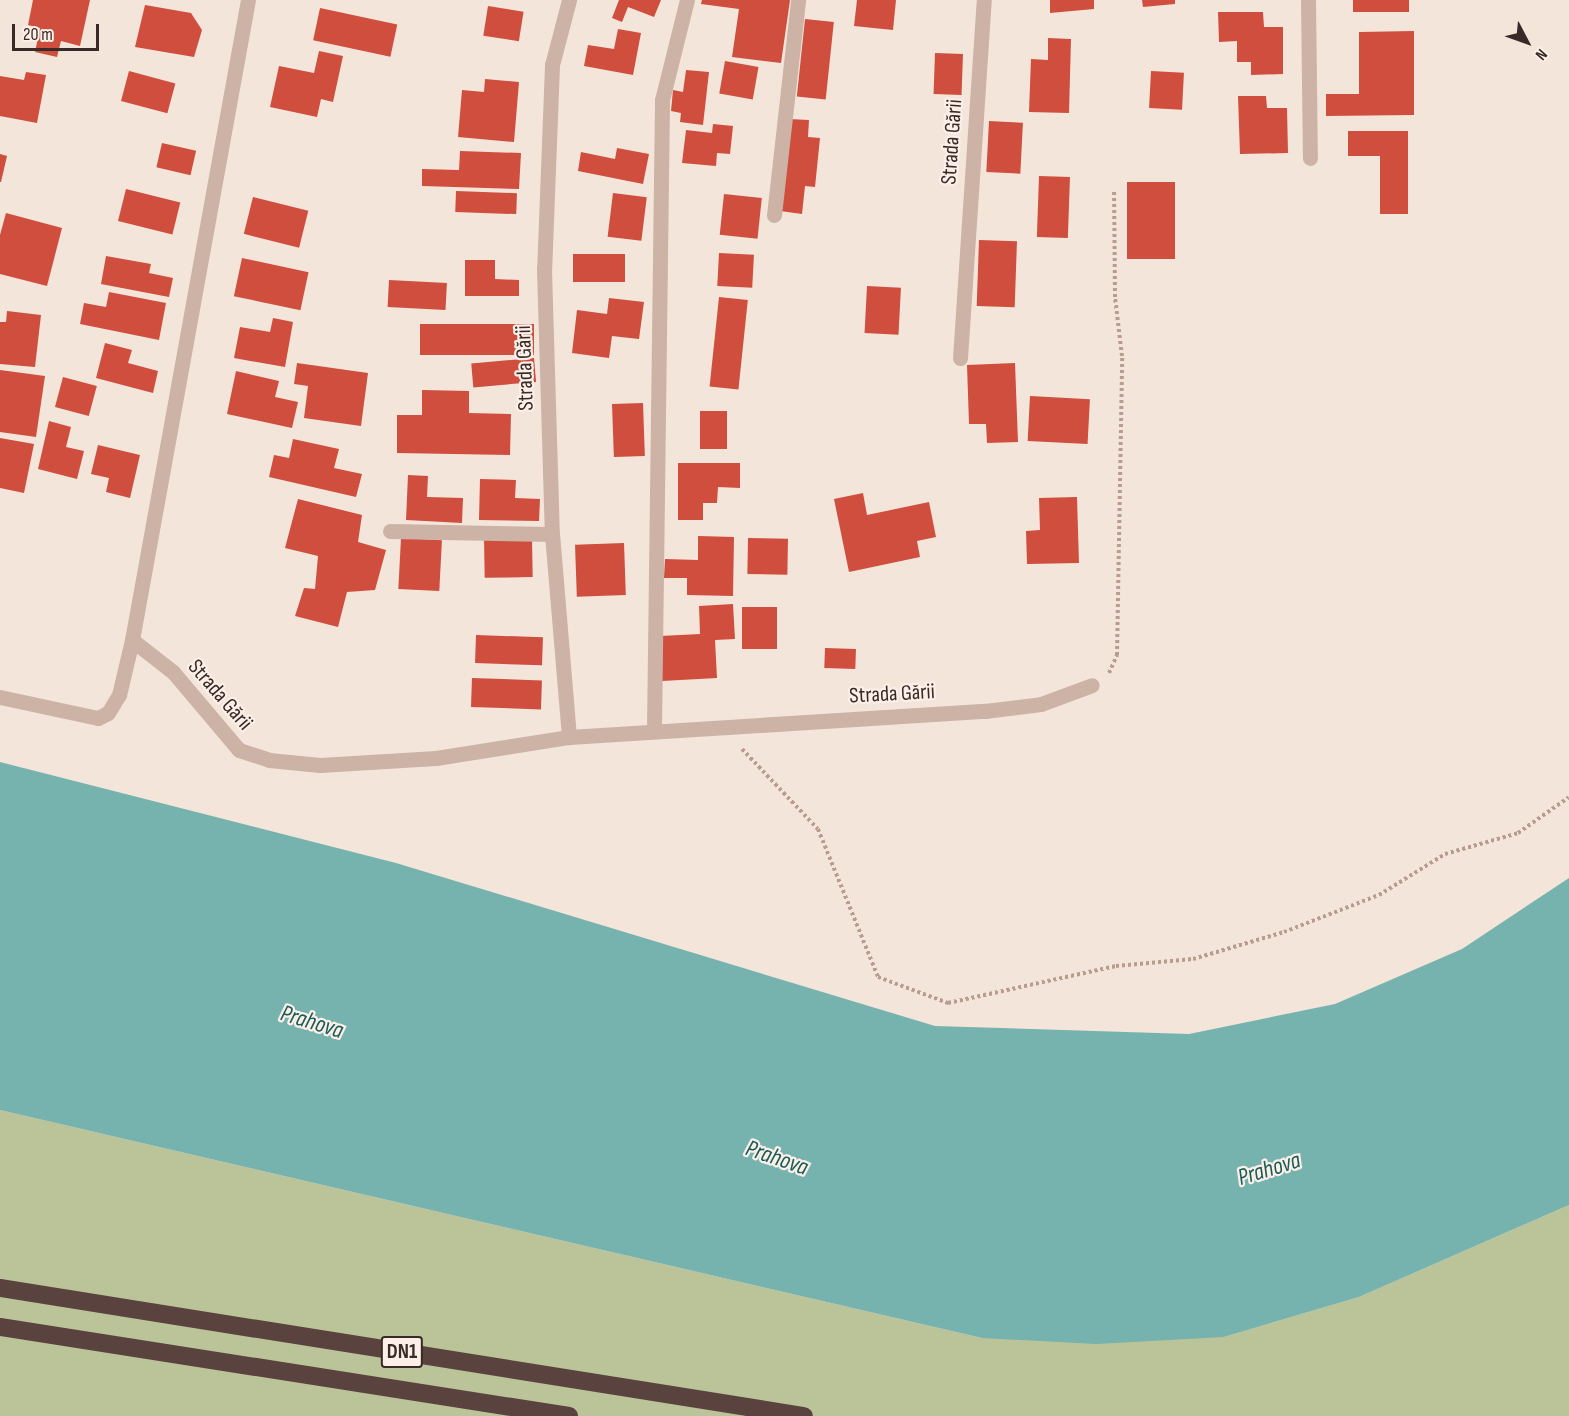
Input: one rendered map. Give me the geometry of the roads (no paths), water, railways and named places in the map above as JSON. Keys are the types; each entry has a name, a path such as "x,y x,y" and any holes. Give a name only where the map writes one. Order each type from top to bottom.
{"highway":[{"name":"DN1","path":"0,1288 804,1416"},
{"name":"DN1","path":"0,1327 569,1416"}],"street":[{"path":"0,697 98,718 108,714 119,695 132,640 248,0"},
{"name":"Strada Gării","path":"569,0 552,65 544,269 552,534 569,736"},
{"path":"654,730 662,100 687,0"},
{"path":"774,215 798,0"},
{"name":"Strada Gării","path":"960,358 984,0"},
{"path":"1308,0 1310,158"},
{"path":"390,531 552,534"},
{"name":"Strada Gării","path":"132,640 172,672 239,750 269,760 320,765 436,758 569,736 719,725 985,711 1041,704 1092,685"}],"water":[{"name":"Prahova","path":"0,762 396,863 935,1026 1189,1034 1335,1004 1462,949 1569,878 1569,1205 1359,1297 1224,1337 1096,1344 982,1338 0,1110"}]}
